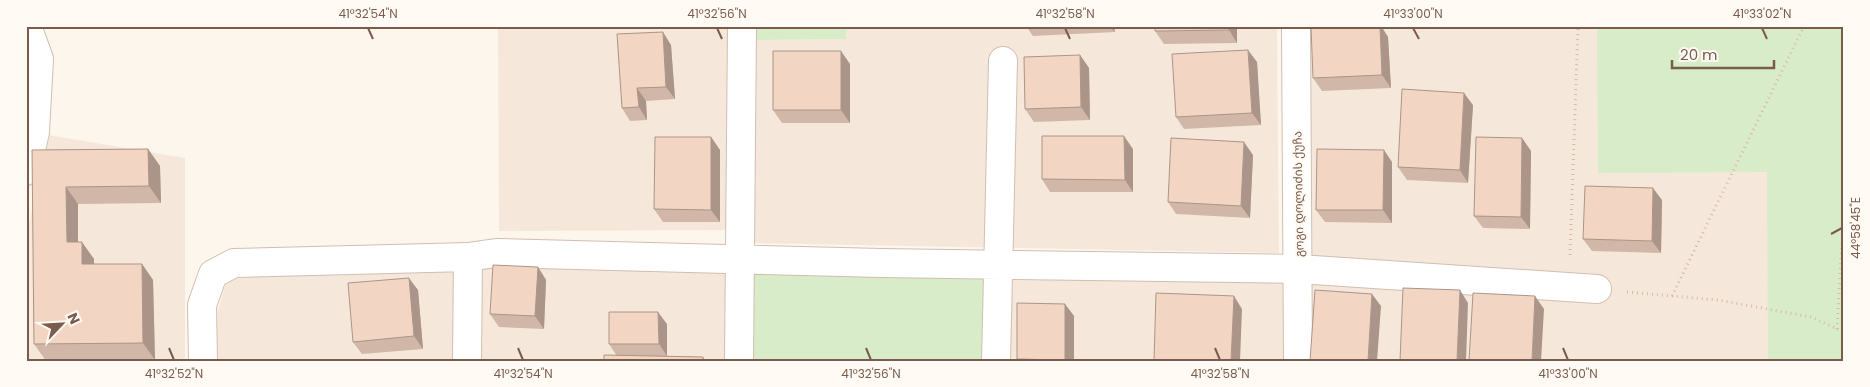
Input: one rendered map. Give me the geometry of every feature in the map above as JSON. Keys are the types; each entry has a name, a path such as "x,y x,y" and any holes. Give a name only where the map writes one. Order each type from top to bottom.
{"street":[{"path":"26,171 36,132 39,59 27,26"},
{"path":"739,361 742,26"},
{"name":"გოგი დოლიძის ქუჩა","path":"1296,26 1299,270 1298,361"},
{"path":"996,361 1003,61"},
{"path":"203,361 202,305 213,274 234,263 468,257 496,253 1299,270 1597,289"},
{"path":"467,361 468,257"}],"path":[{"path":"1568,288 1578,26"},
{"path":"1672,296 1804,26"},
{"path":"1837,329 1844,207"},
{"path":"1597,289 1718,300 1811,317 1844,332"}],"shaded area":[{"path":"297,26 733,26 734,230 499,231 498,28 297,28"},
{"path":"847,26 1277,26 1279,253 749,243 753,40 846,39"},
{"path":"1306,26 1844,26 1844,361 1304,361"},
{"path":"48,135 185,158 185,361 26,361 26,239"},
{"path":"468,257 739,258 739,361 467,361"},
{"path":"998,264 1299,269 1298,361 996,361"},
{"path":"455,269 453,361 216,361 218,310 228,276"}],"green space":[{"path":"753,26 847,26 846,39 753,40"},
{"path":"1597,26 1844,26 1844,361 1768,361 1767,172 1598,173"},
{"path":"739,258 998,264 996,361 739,361"}],"building":[{"path":"1155,26 1229,26 1229,30 1155,31"},
{"path":"1380,26 1382,75 1313,78 1311,27"},
{"path":"663,32 666,87 637,88 639,107 622,108 617,34"},
{"path":"1248,50 1252,113 1176,117 1172,54"},
{"path":"773,51 841,51 841,110 773,110"},
{"path":"1080,55 1081,107 1025,109 1024,57"},
{"path":"1402,89 1464,93 1460,170 1398,167"},
{"path":"1042,136 1124,136 1125,180 1042,179"},
{"path":"655,137 711,137 711,210 654,209"},
{"path":"1476,137 1522,138 1521,217 1474,216"},
{"path":"1171,138 1244,142 1241,206 1168,202"},
{"path":"148,149 149,186 66,187 67,242 82,242 82,264 142,264 143,343 34,344 32,150"},
{"path":"1317,149 1384,150 1383,210 1316,210"},
{"path":"1585,186 1653,188 1652,241 1583,239"},
{"path":"493,265 538,267 535,316 490,314"},
{"path":"409,278 414,336 353,342 348,283"},
{"path":"1403,288 1460,290 1457,361 1400,361"},
{"path":"1315,290 1372,294 1368,361 1310,361"},
{"path":"1156,293 1234,296 1231,361 1154,361"},
{"path":"1473,293 1535,296 1532,361 1469,361"},
{"path":"1017,303 1065,304 1065,360 1017,359"},
{"path":"609,312 658,312 659,344 609,344"},
{"path":"604,355 703,357 703,361 604,361"}]}
